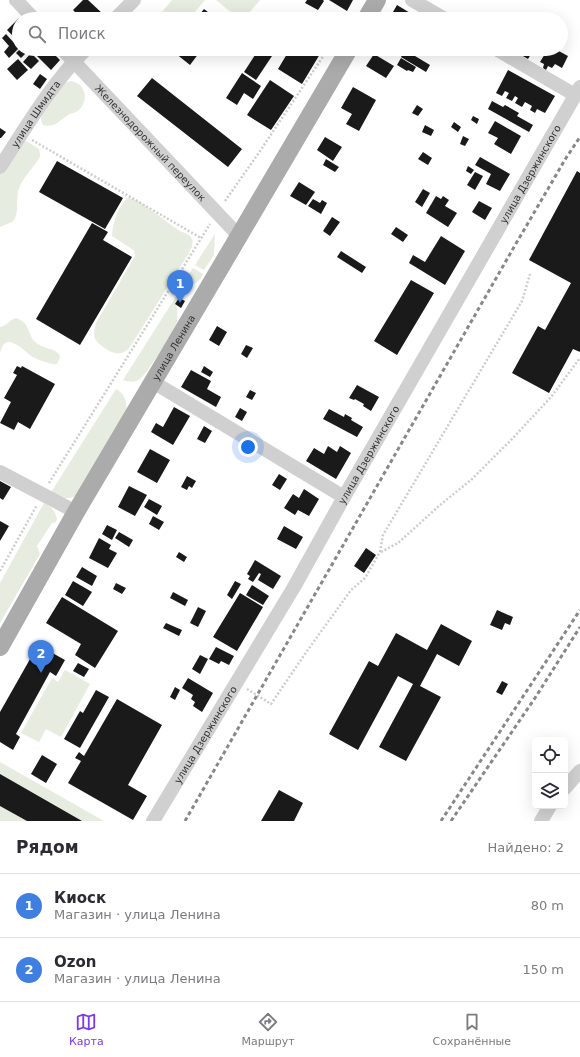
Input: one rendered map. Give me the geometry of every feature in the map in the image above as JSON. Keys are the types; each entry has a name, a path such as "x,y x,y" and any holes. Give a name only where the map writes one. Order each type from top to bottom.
{"main road":[{"path":"370,12 377,0"},
{"name":"улица Ленина","path":"0,647 76,512 345,56"}],"street":[{"path":"16,0 27,12"},
{"path":"122,12 134,0"},
{"path":"412,0 433,12"},
{"name":"Железнодорожный переулок","path":"69,56 239,236"},
{"name":"улица Шмидта","path":"0,167 38,109 79,56"},
{"path":"510,56 578,91"},
{"name":"улица Дзержинского","path":"153,821 294,587 344,497 578,91"},
{"path":"153,382 344,497"},
{"path":"0,472 76,512"},
{"path":"568,785 580,771"},
{"path":"540,821 548,809"}],"path":[{"path":"0,571 42,494 201,238 323,56"},
{"path":"22,134 201,238"},
{"path":"237,682 270,704 306,651 351,590 365,578 380,552 383,535 522,301 530,274"},
{"path":"380,552 398,543 440,505 471,480 551,397 580,358"}],"shaded area":[{"path":"172,0 205,0 195,12 162,12"},
{"path":"216,0 260,0 250,12 231,12"},
{"path":"71,81 76,82 83,89 85,97 82,106 78,111 68,115 54,125 43,125 41,120 44,110 64,84"},
{"path":"25,141 39,149 40,157 24,178 18,190 15,219 12,222 0,227 0,174 19,145"},
{"path":"127,198 138,201 179,230 189,235 193,243 189,253 130,347 123,352 116,353 109,351 99,344 94,337 94,333 96,323 135,256 132,249 112,236 116,216"},
{"path":"215,234 214,255 204,270 195,265"},
{"path":"193,268 203,274 198,281 191,285 185,280"},
{"path":"182,287 185,288 175,305 177,307 177,322 160,352 140,379 132,382 123,380"},
{"path":"16,318 25,324 34,341 41,346 59,354 60,357 57,364 41,361 11,342 4,344 0,353 0,327"},
{"path":"116,389 125,398 126,411 77,495 67,498 50,494"},
{"path":"44,503 54,511 57,519 56,522 52,523 37,546 40,554 0,623 0,583"},
{"path":"65,670 90,684 61,737 46,729 39,742 21,733 52,678 58,682"},
{"path":"0,762 104,821 0,821"}],"building":[{"path":"83,0 88,0 101,12 75,12 73,10"},
{"path":"307,0 324,1 318,10 305,3"},
{"path":"329,0 353,0 347,11"},
{"path":"397,5 408,12 393,12"},
{"path":"12,25 12,35 7,30"},
{"path":"6,34 12,41 12,55 9,58 4,52 9,46 2,38"},
{"path":"28,56 34,56 39,61 31,69 23,62"},
{"path":"37,56 56,56 60,60 51,70"},
{"path":"179,56 197,56 190,65"},
{"path":"254,56 272,56 256,80 244,72"},
{"path":"286,56 319,56 302,84 278,69"},
{"path":"373,56 377,56 394,66 386,78 366,66"},
{"path":"415,56 430,65 426,72 401,57"},
{"path":"523,56 530,56 528,59"},
{"path":"544,56 568,56 562,68 555,64 552,68 548,66 546,70 543,68 544,64 540,62"},
{"path":"401,58 416,67 413,72 407,71 397,65"},
{"path":"18,59 28,70 17,80 7,69"},
{"path":"508,70 555,96 545,113 537,109 535,113 530,110 532,106 525,102 522,107 515,103 518,98 515,96 512,101 506,98 509,93 505,91 502,96 496,93"},
{"path":"242,73 261,86 253,99 244,93 237,105 226,98"},
{"path":"40,74 47,79 40,89 33,84"},
{"path":"152,78 242,149 228,167 137,96"},
{"path":"270,80 294,96 271,130 247,115"},
{"path":"353,87 376,100 359,131 346,124 352,114 341,108"},
{"path":"492,101 503,107 505,105 519,113 517,116 533,125 529,132 488,109"},
{"path":"417,105 423,109 418,116 412,113"},
{"path":"473,116 479,119 477,124 471,120"},
{"path":"495,121 521,136 511,154 494,144 498,138 488,133"},
{"path":"454,122 461,127 458,132 451,127"},
{"path":"425,125 434,130 431,136 422,132"},
{"path":"0,128 6,132 1,138 0,138"},
{"path":"463,136 469,139 465,146 460,144"},
{"path":"325,137 342,147 333,161 317,150"},
{"path":"423,152 432,158 428,165 418,159"},
{"path":"480,157 510,174 500,191 486,184 491,174 475,165"},
{"path":"326,159 339,167 335,172 323,165"},
{"path":"57,161 123,198 105,229 39,192"},
{"path":"468,166 474,170 471,174 466,171"},
{"path":"577,171 580,173 580,352 573,349 549,393 512,373 538,326 545,330 571,283 529,260"},
{"path":"475,172 483,176 475,190 467,185"},
{"path":"299,182 315,192 306,205 290,196"},
{"path":"423,189 430,193 422,207 415,202"},
{"path":"436,196 441,199 443,196 449,200 445,206 457,213 448,227 426,213"},
{"path":"313,199 320,203 322,200 327,203 321,214 308,206"},
{"path":"479,201 492,208 485,220 472,212"},
{"path":"332,217 340,222 330,236 323,231"},
{"path":"92,223 108,232 103,240 132,257 80,345 36,319"},
{"path":"396,227 408,235 403,242 391,234"},
{"path":"441,236 465,251 445,285 409,263 413,255 425,262"},
{"path":"341,251 366,267 362,273 337,257"},
{"path":"411,280 434,293 397,355 374,341"},
{"path":"179,298 185,301 181,308 175,304"},
{"path":"217,326 227,332 219,346 209,340"},
{"path":"246,345 253,348 247,358 241,354"},
{"path":"17,366 21,368 22,366 55,384 30,429 18,422 14,430 0,423 11,402 4,398 17,375 13,373"},
{"path":"204,366 213,372 210,377 201,372"},
{"path":"191,370 211,381 207,389 221,397 216,407 181,387"},
{"path":"357,385 379,397 371,411 363,406 364,404 355,399 349,398"},
{"path":"250,390 256,393 252,400 246,397"},
{"path":"174,407 190,416 173,445 151,432 156,423 163,427"},
{"path":"240,408 247,412 242,421 235,417"},
{"path":"329,409 344,417 345,414 352,418 351,420 363,427 357,437 323,419"},
{"path":"204,426 212,431 205,443 197,439"},
{"path":"328,446 337,452 340,446 351,453 336,479 306,461 314,448 324,454"},
{"path":"150,449 170,460 157,483 137,472"},
{"path":"279,474 287,479 280,490 272,485"},
{"path":"187,476 196,481 192,488 189,486 187,490 181,487"},
{"path":"0,481 11,487 3,500 0,498"},
{"path":"129,486 147,495 135,516 118,507"},
{"path":"304,489 319,499 309,516 298,510 295,515 284,508 293,494 299,498"},
{"path":"149,499 162,506 157,515 144,507"},
{"path":"153,516 164,522 159,530 149,524"},
{"path":"0,521 9,526 0,541"},
{"path":"107,525 117,530 112,540 102,534"},
{"path":"284,526 303,537 296,549 277,539"},
{"path":"119,532 133,540 129,547 115,538"},
{"path":"99,538 111,545 109,549 117,553 108,568 89,558"},
{"path":"366,548 376,555 364,573 354,566"},
{"path":"179,552 187,557 184,562 176,557"},
{"path":"255,560 281,576 273,589 258,580 261,574 259,573 253,582 248,579 250,576 247,574"},
{"path":"82,567 97,576 92,586 76,577"},
{"path":"73,581 92,592 83,606 65,595"},
{"path":"235,581 241,584 232,599 227,595"},
{"path":"116,583 126,588 122,594 113,589"},
{"path":"252,585 269,596 263,605 246,595"},
{"path":"173,592 188,600 185,606 170,598"},
{"path":"240,593 263,607 237,651 213,637"},
{"path":"62,597 118,631 95,668 75,655 81,644 46,623"},
{"path":"198,607 206,611 198,627 190,623"},
{"path":"497,610 513,617 510,625 505,623 502,630 490,625"},
{"path":"166,623 182,630 179,636 163,628"},
{"path":"441,624 472,641 459,666 437,654 420,686 441,697 406,761 379,747 413,684 398,676 358,750 329,734 369,661 378,666 396,633 427,650"},
{"path":"38,645 65,660 56,676 50,672 16,734 20,737 13,750 0,742 0,712"},
{"path":"216,647 234,656 229,665 221,661 219,664 209,659"},
{"path":"200,655 208,659 200,674 192,669"},
{"path":"78,663 89,669 84,677 73,671"},
{"path":"188,678 213,693 202,712 193,706 195,702 191,699 193,695 182,688"},
{"path":"502,681 508,684 502,695 496,692"},
{"path":"175,687 180,690 175,700 170,697"},
{"path":"96,690 109,697 80,748 64,739 80,711 83,713"},
{"path":"117,699 162,725 128,785 147,796 133,820 68,783 81,761 75,758 79,752 84,756"},
{"path":"42,755 57,764 46,783 31,774"},
{"path":"0,774 82,821 27,821 0,806"},
{"path":"279,790 303,803 294,821 261,821"}],"railway":[{"path":"185,821 514,247 566,158 580,137"},
{"path":"441,821 580,610"},
{"path":"451,821 535,698 580,627"}],"place":[{"name":"Киоск","path":"180,303"},
{"name":"Ozon","path":"41,673"}]}
